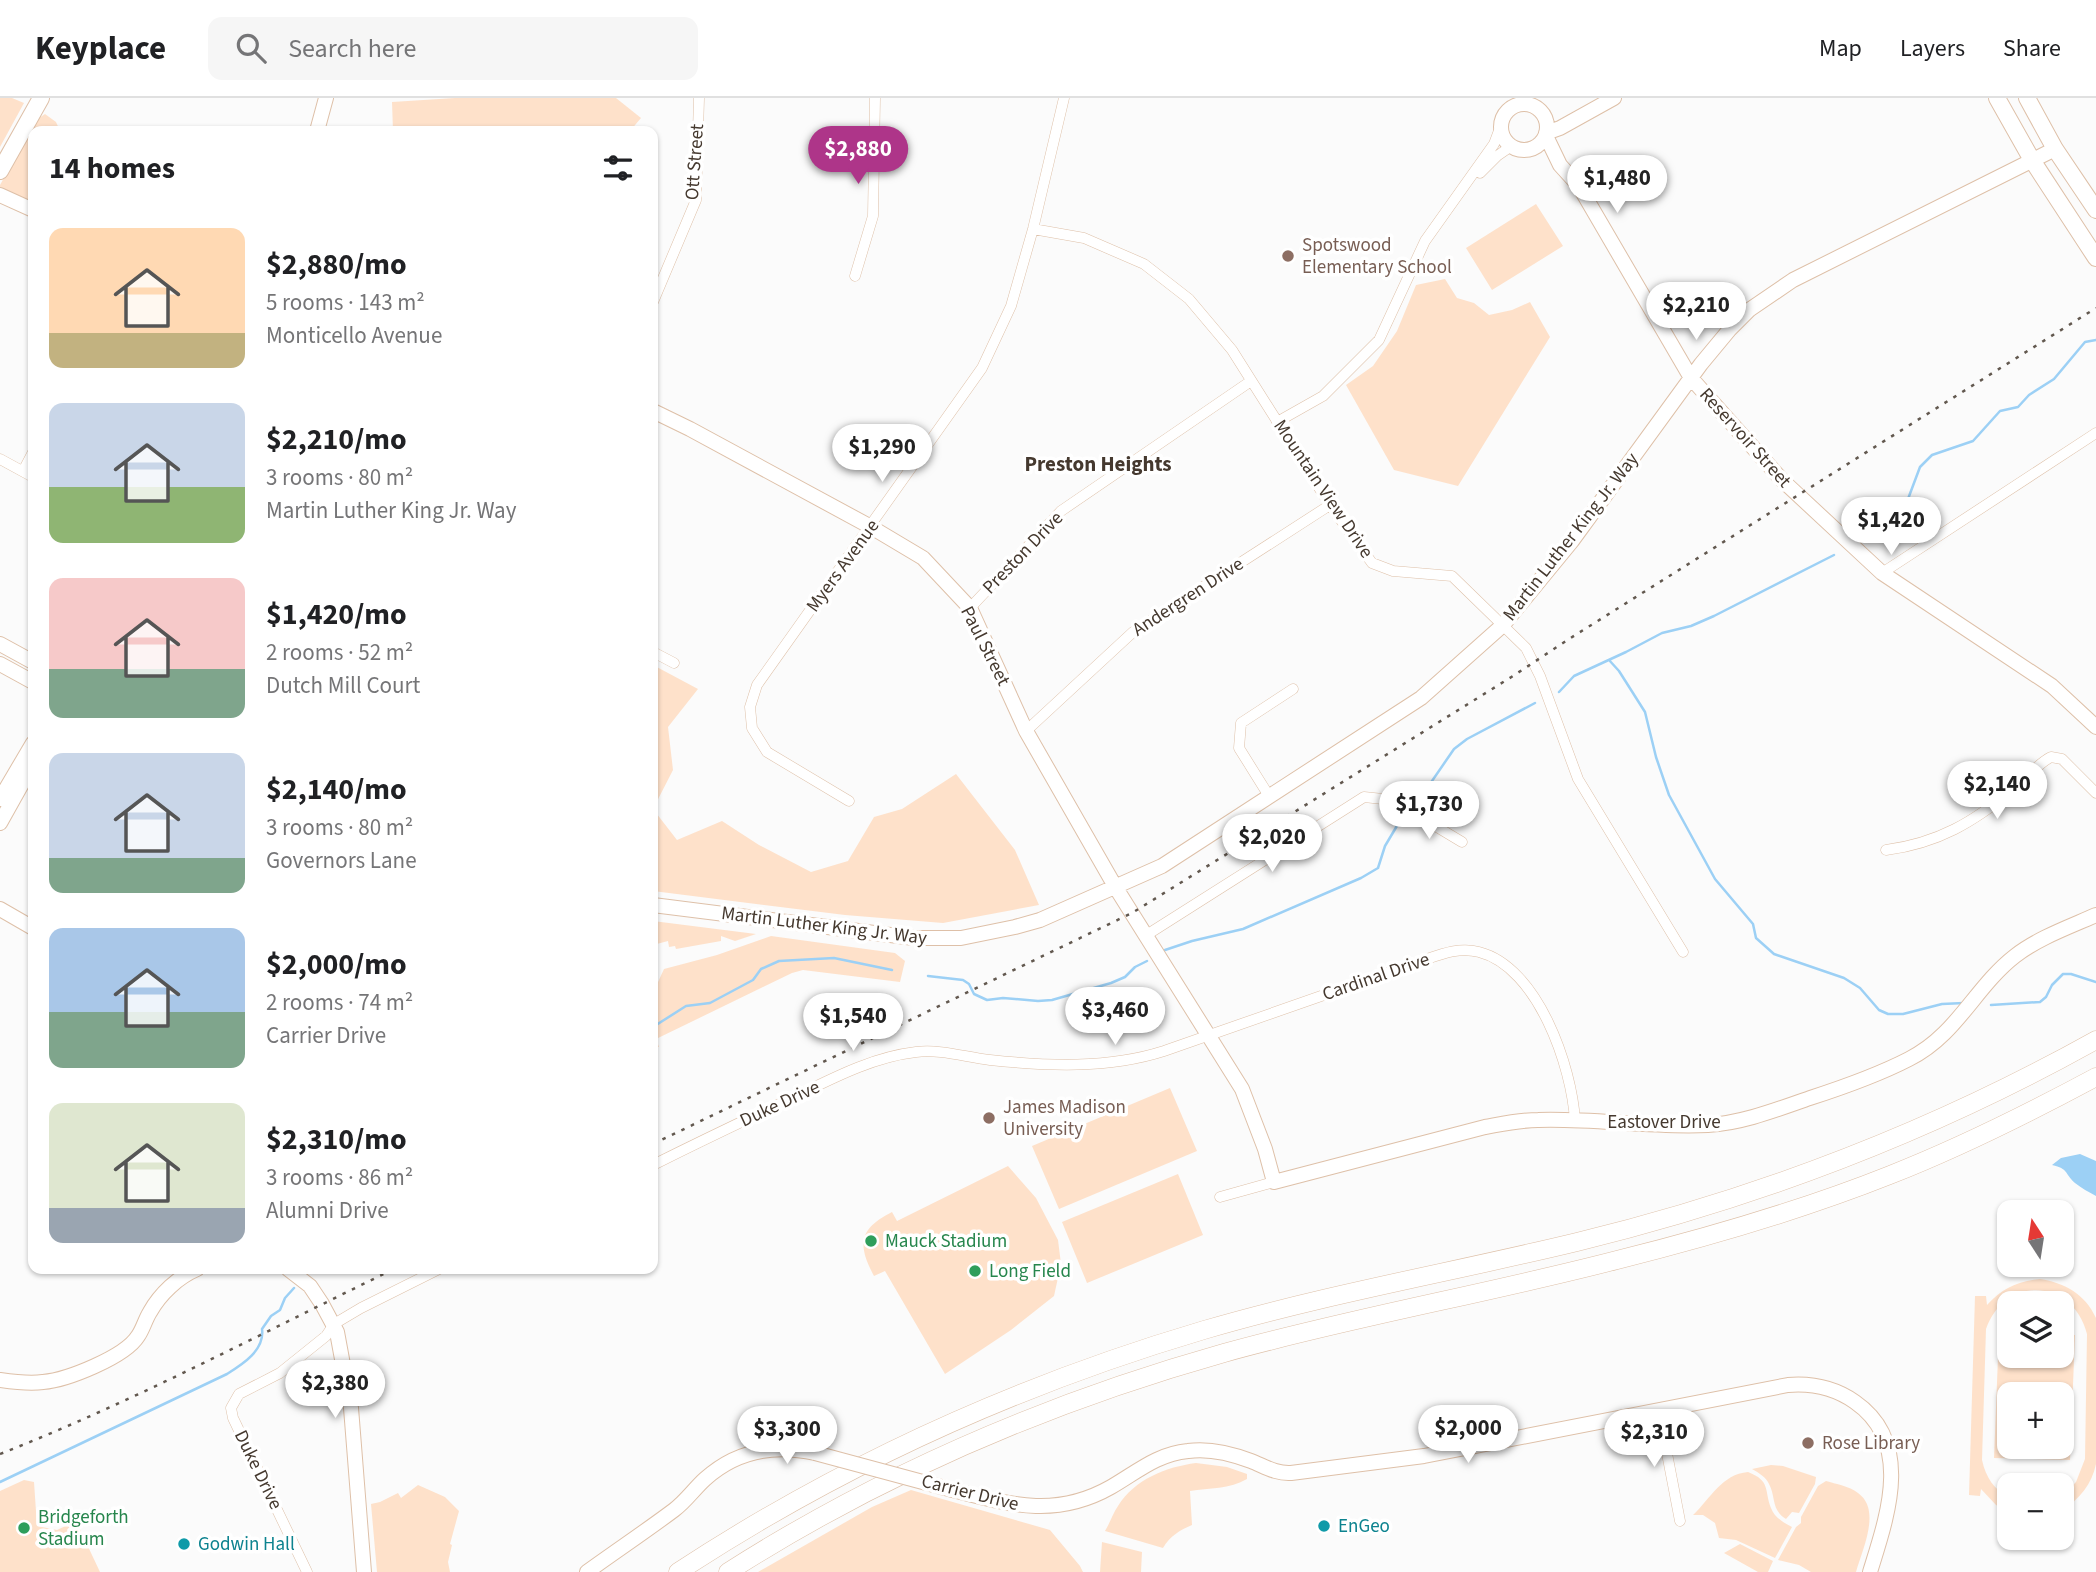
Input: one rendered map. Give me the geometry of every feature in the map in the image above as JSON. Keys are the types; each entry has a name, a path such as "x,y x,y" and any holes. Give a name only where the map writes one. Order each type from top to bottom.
{"highway":[{"path":"678,1572 770,1515 873,1458 1043,1384 1140,1350 1236,1321 1579,1241 1769,1186 1912,1132 2000,1091 2096,1040"},
{"path":"728,1572 821,1517 906,1474 1002,1430 1088,1397 1224,1353 1616,1261 1729,1229 1890,1175 1993,1130 2096,1077"}],"main road":[{"path":"0,171 41,98"},
{"path":"1997,98 2032,160 2096,258"},
{"path":"2026,98 2055,149 2096,211"}],"street":[{"path":"318,126 326,98"},
{"name":"Ott Street","path":"658,290 696,200 699,98"},
{"path":"855,275 873,216 875,98"},
{"name":"Myers Avenue","path":"849,801 767,752 752,728 750,707 757,685 982,368 1011,306 1033,229 1064,98"},
{"path":"1504,98 1501,135 1510,147 1525,151 1537,147 1546,135 1608,101"},
{"path":"1277,422 1323,396 1379,340 1425,241 1494,144 1502,121 1517,105 1522,101 1532,105 1544,116 1556,120 1608,101"},
{"path":"1544,116 1546,135"},
{"name":"Reservoir Street","path":"1546,135 1560,165 1579,187 1690,378 1782,480 1882,573 2052,686 2096,727"},
{"path":"1458,195 1497,156 1510,147"},
{"name":"Reservoir Street","path":"1532,149 1560,165"},
{"name":"Martin Luther King Jr. Way","path":"658,906 915,938 961,938 1015,928 1040,920 1162,866 1422,698 1503,625 1572,541 1690,378 1730,328 1771,294 2055,149"},
{"path":"0,195 28,208"},
{"name":"Mountain View Drive","path":"1033,229 1084,238 1144,264 1189,299 1232,350 1330,505 1372,563 1393,571 1452,576 1526,648 1578,779 1683,951"},
{"name":"Preston Drive","path":"970,608 1061,512 1251,381"},
{"name":"Paul Street","path":"658,413 871,527 923,558 970,608 1026,731 1116,888 1242,1089 1275,1182"},
{"path":"1882,573 2096,433"},
{"path":"0,459 28,474"},
{"path":"23,471 28,462"},
{"name":"Andergren Drive","path":"1026,731 1133,632 1330,505"},
{"path":"0,644 28,659"},
{"path":"658,655 674,663"},
{"path":"0,664 28,679"},
{"path":"1269,796 1239,748 1241,723 1293,690"},
{"path":"0,799 28,751"},
{"path":"1886,850 1925,842 1961,827 1983,813 2052,757 2062,759 2096,793"},
{"path":"0,823 28,773"},
{"path":"1145,936 1364,797 1392,800 1462,842"},
{"path":"0,908 28,925"},
{"name":"Eastover Drive","path":"1220,1196 1485,1127 1537,1119 1721,1124 1787,1106 1848,1085 1912,1058 1948,1031 1988,983 2016,955 2096,915"},
{"name":"Cardinal Drive","path":"1079,1064 1139,1058 1443,953 1476,951 1499,961 1514,973 1543,1014 1558,1043 1567,1070 1575,1121"},
{"name":"Duke Drive","path":"658,1163 826,1082 890,1056 933,1051 1031,1064 1079,1064"},
{"path":"0,1380 23,1383 55,1381 117,1356 138,1337 150,1311 166,1291 190,1274"},
{"path":"294,1274 310,1286 334,1324 340,1346 351,1408 364,1572"},
{"name":"Duke Drive","path":"307,1572 233,1418 231,1408 239,1394 281,1373 326,1336 334,1324 429,1274"},
{"name":"Carrier Drive","path":"587,1572 679,1506 707,1477 731,1461 773,1449 797,1449 815,1453 1016,1506 1054,1506 1090,1497 1155,1459 1185,1451 1219,1451 1287,1474 1416,1458 1802,1384 1829,1389 1858,1404 1871,1415 1886,1442 1891,1464 1891,1484 1885,1524 1870,1572"},
{"path":"1659,1412 1680,1521"}],"shaded area":[{"path":"0,98 12,98 24,103 0,147"},
{"path":"455,98 616,98 641,118 634,126 393,126 392,102"},
{"path":"45,114 58,126 33,126"},
{"path":"28,134 28,202 0,190 0,185"},
{"path":"1536,204 1563,246 1492,290 1466,248"},
{"path":"1445,279 1457,298 1474,303 1489,315 1512,310 1530,302 1550,337 1458,486 1394,470 1346,385 1373,366 1397,331 1416,285"},
{"path":"658,668 698,689 668,727 673,770 658,799"},
{"path":"956,774 1015,850 1039,905 943,923 845,915 658,892 658,815 677,840 722,821 759,845 811,872 848,861 874,817 902,809"},
{"path":"658,922 756,934 735,941 721,936 721,941 676,949 675,946 669,947 668,941 658,944"},
{"path":"771,936 895,953 905,961 900,982 803,970 792,973 658,1038 658,982 664,969 717,955"},
{"path":"1170,1088 1197,1151 1059,1209 1032,1146"},
{"name":"Long Field","path":"1008,1166 1036,1198 1058,1240 1061,1264 1054,1296 1011,1330 945,1374 885,1271 874,1276 865,1255 864,1238 873,1225 892,1212 897,1221"},
{"path":"1178,1174 1203,1235 1087,1283 1062,1222"},
{"path":"2040,1279 2058,1283 2073,1291 2004,1291"},
{"path":"2074,1292 2086,1302 2096,1318 2096,1464 2084,1491 2074,1501 2074,1484 2085,1459 2087,1334 2074,1309"},
{"path":"1975,1296 1986,1296 1987,1305 1997,1296 1997,1309 1986,1329 1982,1460 1991,1482 1997,1489 1997,1506 1981,1489 1980,1496 1969,1495"},
{"path":"1998,1368 2074,1368 2073,1382 1997,1382"},
{"path":"1997,1382 1997,1458 1994,1458"},
{"path":"1196,1463 1227,1467 1247,1474 1247,1479 1227,1486 1190,1491 1192,1525 1176,1534 1163,1548 1105,1531 1116,1509 1133,1488 1163,1471"},
{"path":"1771,1465 1783,1466 1816,1477 1799,1513 1792,1512 1786,1519 1778,1512 1768,1482 1752,1469"},
{"path":"1748,1472 1764,1483 1774,1514 1792,1527 1775,1558 1736,1540 1719,1538 1715,1523 1703,1515 1693,1515 1724,1482"},
{"name":"Bridgeforth Stadium","path":"24,1480 34,1482 37,1526 57,1530 76,1521 100,1572 0,1572 0,1491"},
{"path":"1826,1481 1858,1493 1869,1509 1866,1542 1856,1572 1811,1572 1799,1565 1778,1560 1796,1527 1801,1523 1801,1517 1818,1486"},
{"path":"418,1485 445,1497 459,1511 450,1544 450,1572 377,1572 371,1504 398,1493 401,1498"},
{"path":"911,1490 1050,1530 1083,1572 758,1572 872,1507"},
{"path":"1102,1542 1142,1552 1141,1572 1100,1572"},
{"path":"1740,1544 1773,1561 1768,1572 1758,1572 1724,1553"}],"water":[{"path":"2080,1154 2096,1161 2096,1196 2075,1183 2064,1170 2052,1165 2061,1158"}],"waterway":[{"path":"1863,536 1891,517 1908,499 1920,467 1932,455 1973,441 2000,411 2018,407 2029,395 2054,379 2085,342 2096,340"},
{"path":"1559,692 1574,676 1662,633 1691,626 1714,616 1834,555"},
{"path":"1609,660 1645,712 1669,795 1715,879 1753,924 1756,938 1774,954 1844,978 1860,988 1879,1010 1888,1014 1903,1014 1942,1004 1964,1003"},
{"path":"1165,950 1243,929 1361,878 1378,868 1385,846 1404,814 1421,797 1454,749 1467,739 1535,703"},
{"path":"658,1024 686,1006 710,1003 753,980 761,969 779,961 834,958 892,970"},
{"path":"928,976 963,980 969,984 974,994 987,1000 1003,998 1038,1001 1052,1000 1111,983 1125,977 1135,967 1147,961"},
{"path":"1991,1005 2040,1002 2063,974 2096,982"},
{"path":"0,1482 227,1374 256,1350 262,1337 262,1329 271,1316 280,1310 285,1298 294,1288"}],"railway":[{"path":"658,1142 1132,913 2096,308"},
{"path":"0,1454 150,1389 384,1274"}],"place":[{"name":"Spotswood Elementary School","path":"1288,256"},
{"name":"James Madison University","path":"989,1118"},
{"name":"Mauck Stadium","path":"871,1241"},
{"name":"Long Field","path":"975,1271"},
{"name":"Rose Library","path":"1808,1443"},
{"name":"EnGeo","path":"1324,1526"},
{"name":"Bridgeforth Stadium","path":"24,1528"},
{"name":"Godwin Hall","path":"184,1544"}],"district":[{"name":"Preston Heights","path":"1098,464"}]}
